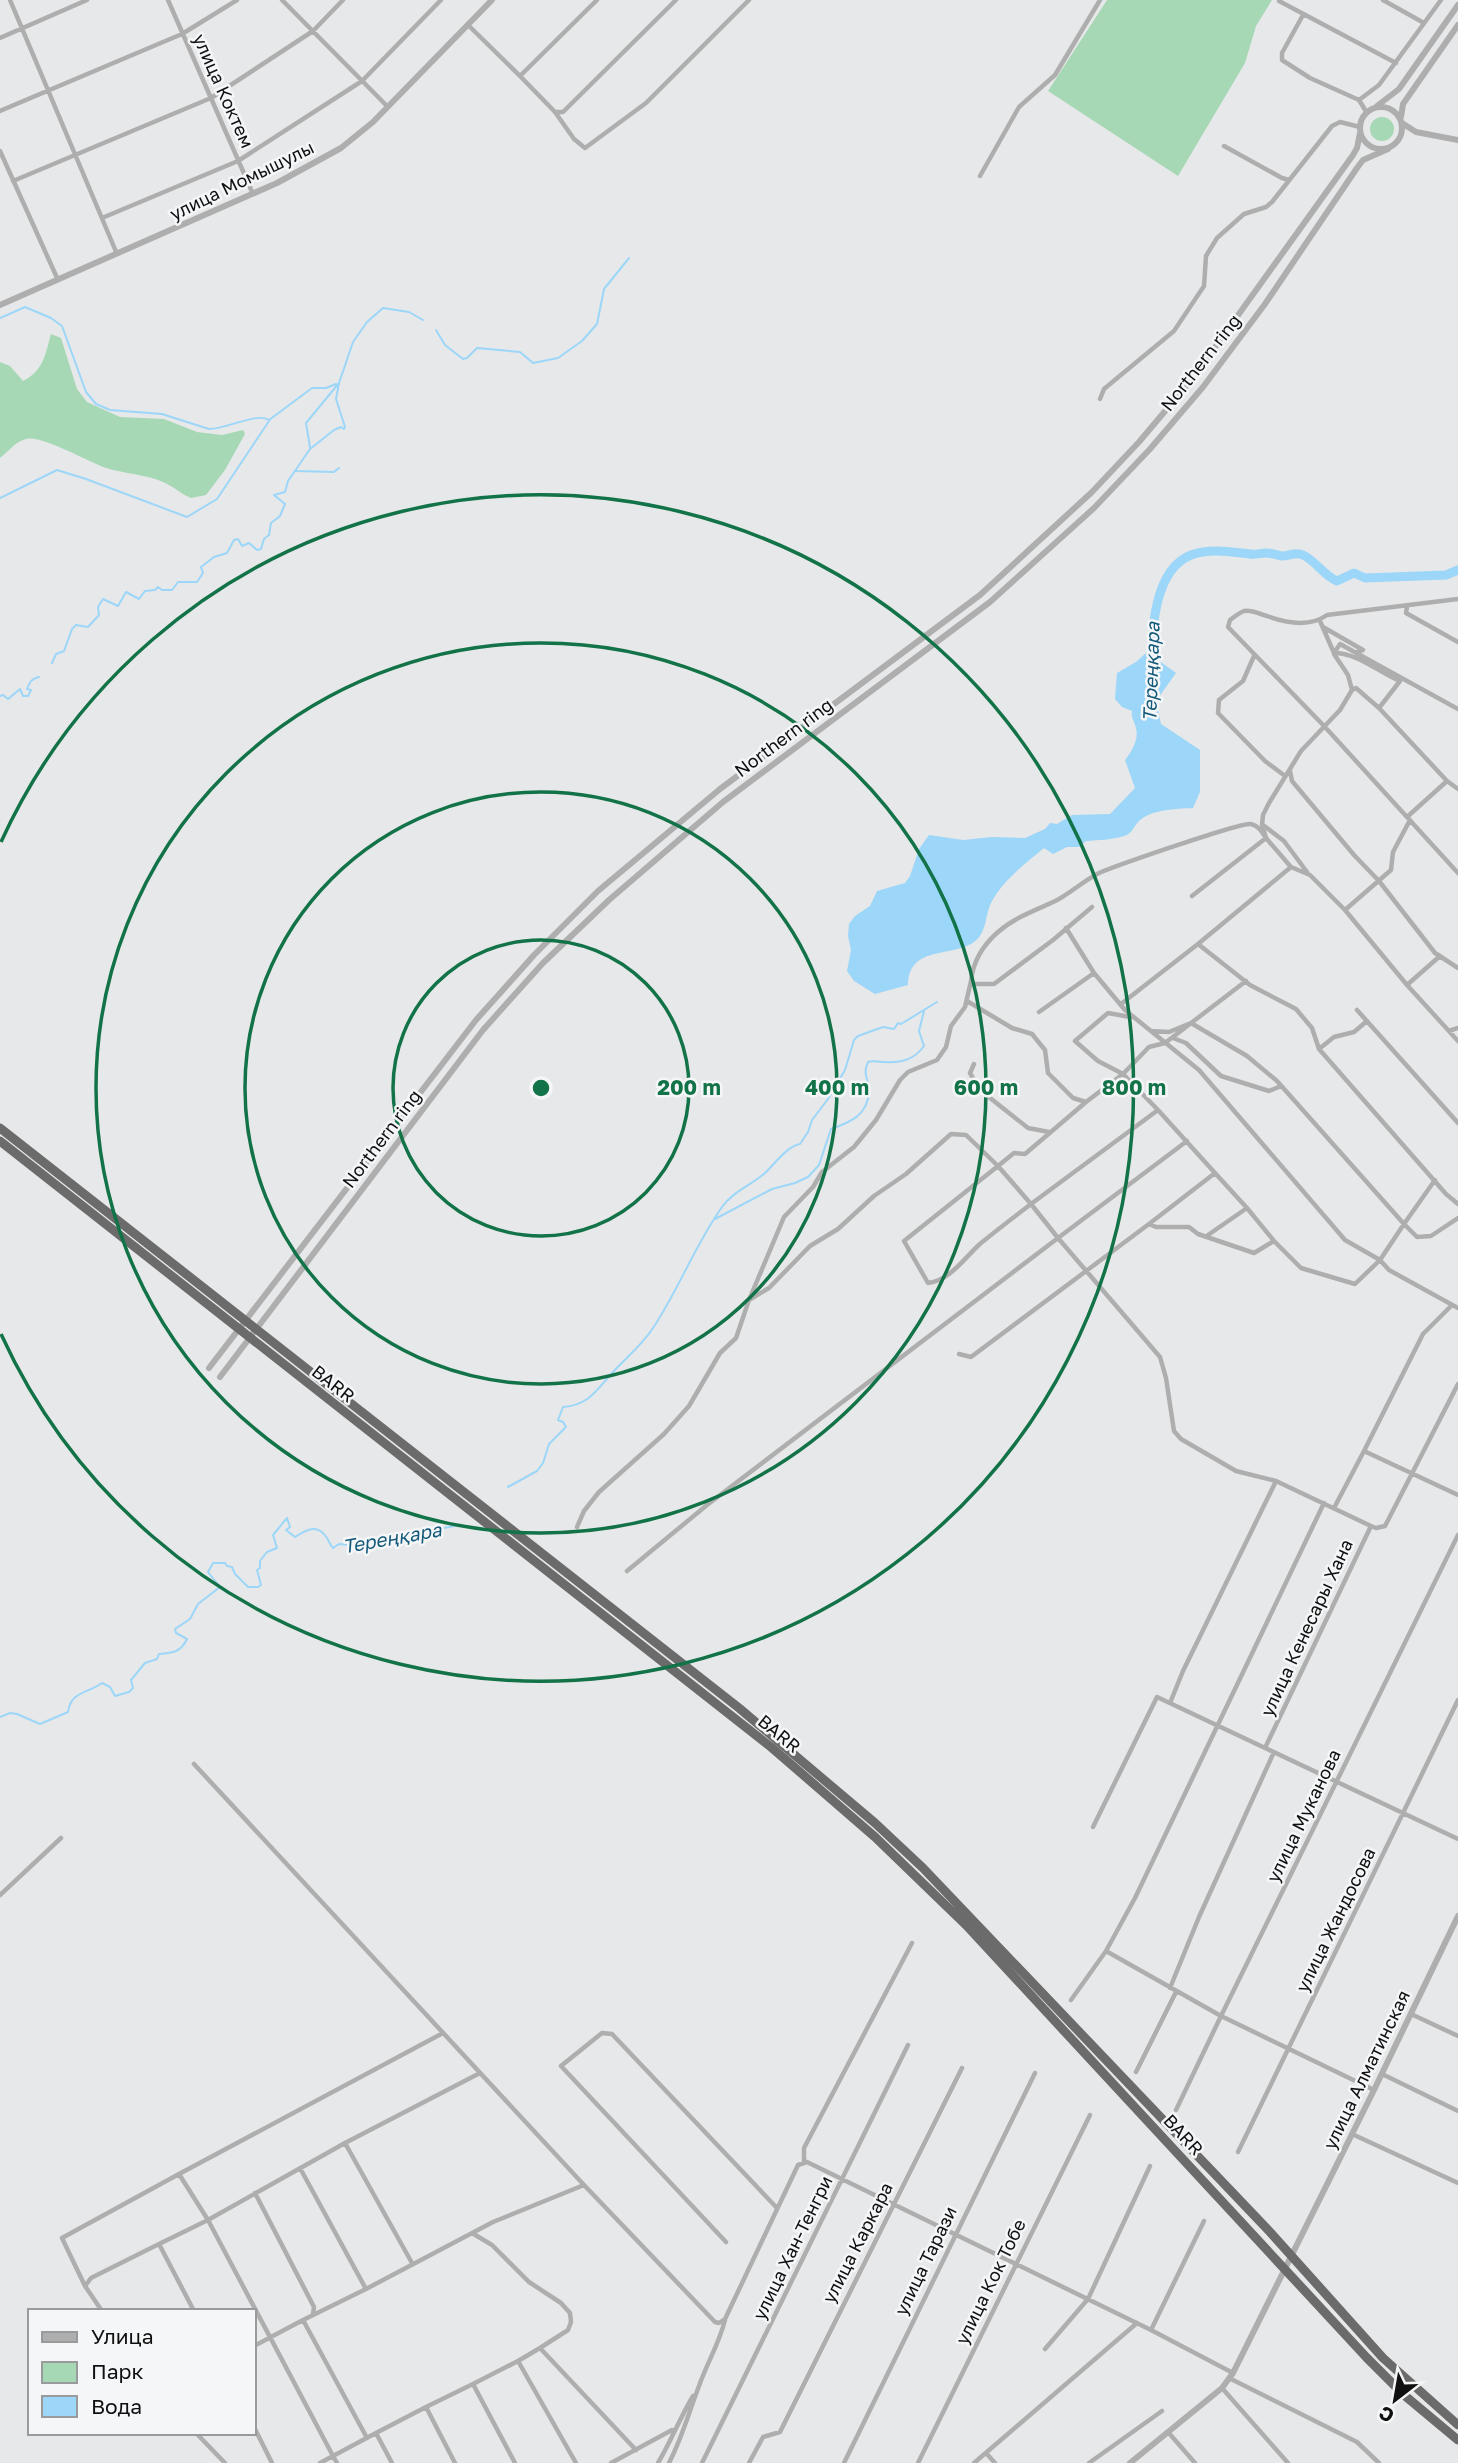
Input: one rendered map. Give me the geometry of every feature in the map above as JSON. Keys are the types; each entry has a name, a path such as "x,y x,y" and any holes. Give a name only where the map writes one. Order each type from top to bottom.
{"highway":[{"name":"BARR","path":"0,1128 739,1708 884,1832 923,1868 1270,2232 1383,2358 1458,2426"},
{"name":"BARR","path":"0,1141 771,1747 875,1837 966,1925 1386,2377 1458,2440"}],"street":[{"path":"10,0 118,255"},
{"path":"0,38 87,0"},
{"name":"улица Коктем","path":"167,0 253,194"},
{"path":"0,111 182,34 237,0"},
{"path":"282,0 388,107"},
{"path":"13,181 211,98 313,31 343,0"},
{"path":"102,218 238,161 362,81 441,0"},
{"name":"улица Момышулы","path":"0,305 253,194 341,148 388,107 491,0"},
{"path":"520,76 597,0"},
{"path":"555,112 563,113 676,0"},
{"path":"468,25 555,112 574,139 585,148 646,103 749,0"},
{"path":"980,176 1020,107 1055,75 1100,0"},
{"path":"1382,0 1424,23"},
{"path":"1359,100 1379,85 1441,0"},
{"path":"1279,1 1396,63"},
{"path":"1360,130 1367,113 1384,103 1399,89 1458,5"},
{"path":"1303,15 1282,53 1282,60 1310,78 1359,100 1367,113"},
{"path":"1399,141 1402,136 1400,111 1403,104 1458,25"},
{"path":"1374,108 1390,108 1416,132 1458,140"},
{"path":"1100,399 1104,389 1174,331 1204,286 1206,256 1217,238 1244,214 1272,202 1332,126 1340,122 1360,130 1367,145 1374,148 1388,149 1415,134 1428,135"},
{"name":"Northern ring","path":"209,1368 476,1020 598,891 720,789 980,595 1092,492 1139,442 1201,368 1353,155 1360,130"},
{"path":"1224,146 1289,180"},
{"name":"Northern ring","path":"220,1377 483,1030 543,963 609,900 723,802 990,602 1094,508 1150,449 1203,387 1265,304 1357,167 1363,160 1388,149"},
{"path":"0,151 58,280"},
{"path":"1320,623 1327,615 1458,599"},
{"path":"1407,606 1406,612 1458,642"},
{"path":"1334,653 1363,650 1320,623 1292,623 1253,611 1237,614 1230,620 1228,627 1325,727 1458,873"},
{"path":"1320,623 1348,675 1352,690"},
{"path":"1334,653 1340,644 1401,679 1457,706"},
{"path":"1254,655 1243,681 1219,700 1218,713 1265,761 1285,776"},
{"path":"1379,709 1401,679"},
{"path":"1266,838 1262,825 1263,815 1289,769 1301,751 1325,727 1356,688 1447,782 1458,789"},
{"path":"1289,769 1292,781 1354,855 1379,881 1440,956 1458,968"},
{"path":"1345,911 1391,870 1393,852 1408,819 1447,782"},
{"path":"577,1527 584,1511 599,1492 664,1434 689,1406 720,1353 736,1338 784,1217 813,1187 822,1172 854,1147 876,1120 900,1080 908,1072 937,1060 946,1047 951,1026 967,1000 975,958 1000,931 1028,913 1058,900 1100,873 1188,844 1213,832 1245,824 1253,824 1259,828 1292,867 1310,875"},
{"path":"1262,825 1284,841 1310,875 1345,911 1458,1041"},
{"path":"1192,896 1266,838"},
{"path":"1121,1004 1292,867"},
{"path":"971,981 974,984 994,984 1092,907"},
{"path":"1066,928 1094,973 1121,1004 1199,1070 1345,1240 1380,1260 1389,1270 1458,1308"},
{"path":"1198,944 1245,981 1296,1009 1312,1028 1319,1049 1458,1204"},
{"path":"1407,985 1440,956"},
{"path":"1039,1012 1094,973"},
{"path":"1158,1110 1031,1204 979,1245 965,1262 936,1282 928,1283 904,1241 1014,1153 1025,1154 1123,1074 1149,1048 1166,1043 1245,981"},
{"path":"967,1000 1012,1028 1032,1034 1045,1051 1048,1073 1073,1098 1086,1102"},
{"path":"1357,1010 1458,1123"},
{"path":"1137,1020 1121,1013 1108,1013 1075,1041 1098,1061 1123,1074 1301,1268 1354,1284 1380,1260 1435,1180"},
{"path":"1319,1049 1334,1037 1354,1032 1367,1021"},
{"path":"1150,1031 1170,1032 1191,1023"},
{"path":"1191,1023 1247,1056 1281,1086 1418,1237 1431,1236 1458,1218"},
{"path":"1449,1031 1458,1028"},
{"path":"1172,1038 1186,1043 1222,1076 1269,1091 1281,1086"},
{"path":"974,1064 970,1073 980,1090 1028,1128 1050,1132"},
{"path":"749,1300 769,1288 810,1246 838,1229 951,1134 966,1135 998,1166 1160,1357 1174,1431 1181,1439 1236,1471 1276,1481 1371,1526"},
{"path":"627,1571 707,1505 1187,1141"},
{"path":"958,1354 971,1357 1215,1173"},
{"path":"1208,1236 1247,1208"},
{"path":"1149,1224 1156,1227 1189,1227 1198,1234 1254,1253 1274,1241"},
{"path":"293,1258 303,1266"},
{"path":"1334,1508 1423,1334 1452,1306"},
{"name":"улица Кенесары Хана","path":"1265,1748 1371,1526 1385,1526 1458,1384"},
{"path":"1364,1451 1458,1495"},
{"path":"1170,1703 1182,1671 1276,1481"},
{"path":"1071,2000 1106,1951 1135,1898 1324,1503"},
{"name":"улица Муканова","path":"1177,2110 1458,1535"},
{"path":"1093,1826 1157,1697 1338,1780 1458,1839"},
{"name":"улица Жандосова","path":"1238,2152 1458,1700"},
{"path":"1170,1988 1274,1752"},
{"path":"194,1764 711,2319 719,2323 725,2319"},
{"path":"0,1895 61,1838"},
{"name":"улица Алматинская","path":"1130,2463 1222,2388 1231,2375 1458,1916"},
{"path":"804,2162 804,2148 912,1943"},
{"path":"1106,1951 1221,2016 1374,2090"},
{"path":"1136,2073 1176,1992"},
{"path":"1411,2014 1458,2036"},
{"path":"101,2309 85,2286 62,2238 443,2033"},
{"path":"726,2242 561,2066 602,2034 612,2034 776,2207"},
{"name":"улица Хан-Тенгри","path":"702,2463 908,2045"},
{"name":"улица Каркара","path":"749,2463 763,2437 780,2432 962,2068"},
{"path":"85,2286 91,2278 208,2220 345,2143 480,2073"},
{"name":"улица Тарази","path":"844,2463 1035,2073"},
{"path":"1382,2074 1458,2110"},
{"name":"улица Кок Тобе","path":"918,2463 1090,2115"},
{"path":"1352,2134 1458,2183"},
{"path":"345,2143 412,2263"},
{"path":"669,2463 721,2338 725,2319 776,2207 798,2165 804,2162 894,2203 1151,2330 1357,2442 1379,2463"},
{"path":"1045,2349 1088,2299 1150,2166"},
{"path":"300,2168 366,2289"},
{"path":"179,2174 208,2220 256,2309"},
{"path":"256,2345 493,2222 584,2185"},
{"path":"255,2193 314,2307 313,2315"},
{"path":"1151,2330 1204,2221"},
{"path":"320,2463 518,2361 568,2330 570,2313 561,2303 529,2282 492,2245 471,2233"},
{"path":"159,2244 193,2309"},
{"path":"256,2309 337,2463"},
{"path":"303,2320 366,2438"},
{"path":"974,2463 1137,2323"},
{"path":"540,2348 636,2449"},
{"path":"518,2361 576,2463"},
{"path":"472,2384 515,2463"},
{"path":"658,2463 669,2444 673,2429 699,2386"},
{"path":"1222,2388 1289,2463"},
{"path":"426,2407 455,2463"},
{"path":"1089,2463 1162,2411"},
{"path":"611,2463 673,2429"},
{"path":"256,2431 272,2463"},
{"path":"1168,2432 1195,2463"},
{"path":"376,2433 392,2463"},
{"path":"198,2435 225,2463"},
{"path":"986,2453 995,2463"}],"green space":[{"path":"1107,0 1272,0 1256,26 1245,63 1178,176 1048,91"},
{"path":"1382,117 1391,120 1394,129 1391,138 1382,141 1373,138 1370,129 1373,120"},
{"path":"51,334 61,338 77,389 87,402 120,417 164,419 197,432 222,435 243,430 245,434 225,470 206,495 191,498 156,479 106,468 54,445 33,439 19,442 0,458 0,362 10,366 23,381 40,367"}],"water":[{"path":"1147,652 1176,673 1156,701 1161,724 1200,750 1200,792 1193,808 1151,814 1139,821 1127,835 1086,841 1079,847 1067,847 1053,854 1044,848 1002,887 991,903 984,929 974,942 923,958 910,972 908,985 875,994 854,981 847,971 851,950 849,924 855,916 870,906 877,891 905,883 919,849 929,835 963,840 1025,838 1045,829 1050,823 1057,824 1072,815 1110,814 1135,788 1125,760 1134,745 1137,732 1132,711 1122,707 1115,699 1117,673"}],"waterway":[{"path":"436,330 445,345 463,359 477,348 520,352 533,363 558,358 582,341 597,324 604,289 629,258"},
{"path":"0,318 25,307 62,326 86,392 96,404 110,410 162,414 209,429 249,419 269,420 312,388 326,388 336,384"},
{"path":"310,447 306,423 339,383 353,342 367,322 383,308 409,312 423,320"},
{"path":"52,663 56,654 64,651 72,629 76,625 88,627 99,615 98,607 103,599 118,606 126,592 139,599 145,591 158,587 172,590 178,582 197,582 203,573 201,567 214,557 227,553 234,540 238,539 242,546 249,543 257,550 261,549 264,539 269,535 271,523 280,516 285,504 274,495 285,492 288,481 310,449 334,430 345,427 336,399 339,383"},
{"path":"0,498 57,470 187,517 217,499 269,421"},
{"path":"296,471 334,472 339,468"},
{"name":"Тереңқара","path":"1151,666 1154,620 1162,588 1178,563 1191,555 1213,551 1282,556 1300,554 1337,581 1354,573 1365,578 1446,575 1458,570"},
{"path":"0,696 8,699 20,689 23,696 28,696 30,683 39,677"},
{"name":"Тереңқара","path":"508,1487 537,1471 543,1463 549,1444 566,1427 558,1420 563,1407 580,1403 592,1395 649,1334 703,1236 727,1201 763,1175 787,1151 800,1144 812,1120 845,1070 854,1040 883,1027 894,1029 898,1023 901,1024 937,1002"},
{"path":"715,1219 772,1189 808,1177 819,1165 831,1129 852,1120 862,1112 869,1091 866,1074 868,1062 907,1060 924,1046 919,1031 924,1011"},
{"name":"Тереңқара","path":"0,1717 10,1713 17,1714 40,1724 68,1712 76,1696 102,1683 110,1687 115,1696 129,1692 133,1688 131,1680 145,1663 157,1659 159,1654 176,1651 185,1643 187,1639 176,1633 175,1629 190,1619 198,1604 220,1587 208,1572 213,1563 225,1563 232,1567 248,1587 261,1585 257,1570 260,1568 260,1561 267,1552 277,1548 273,1535 287,1518 290,1527 286,1530 295,1537 315,1529 323,1533 333,1548 339,1544 351,1545 460,1525"}]}
